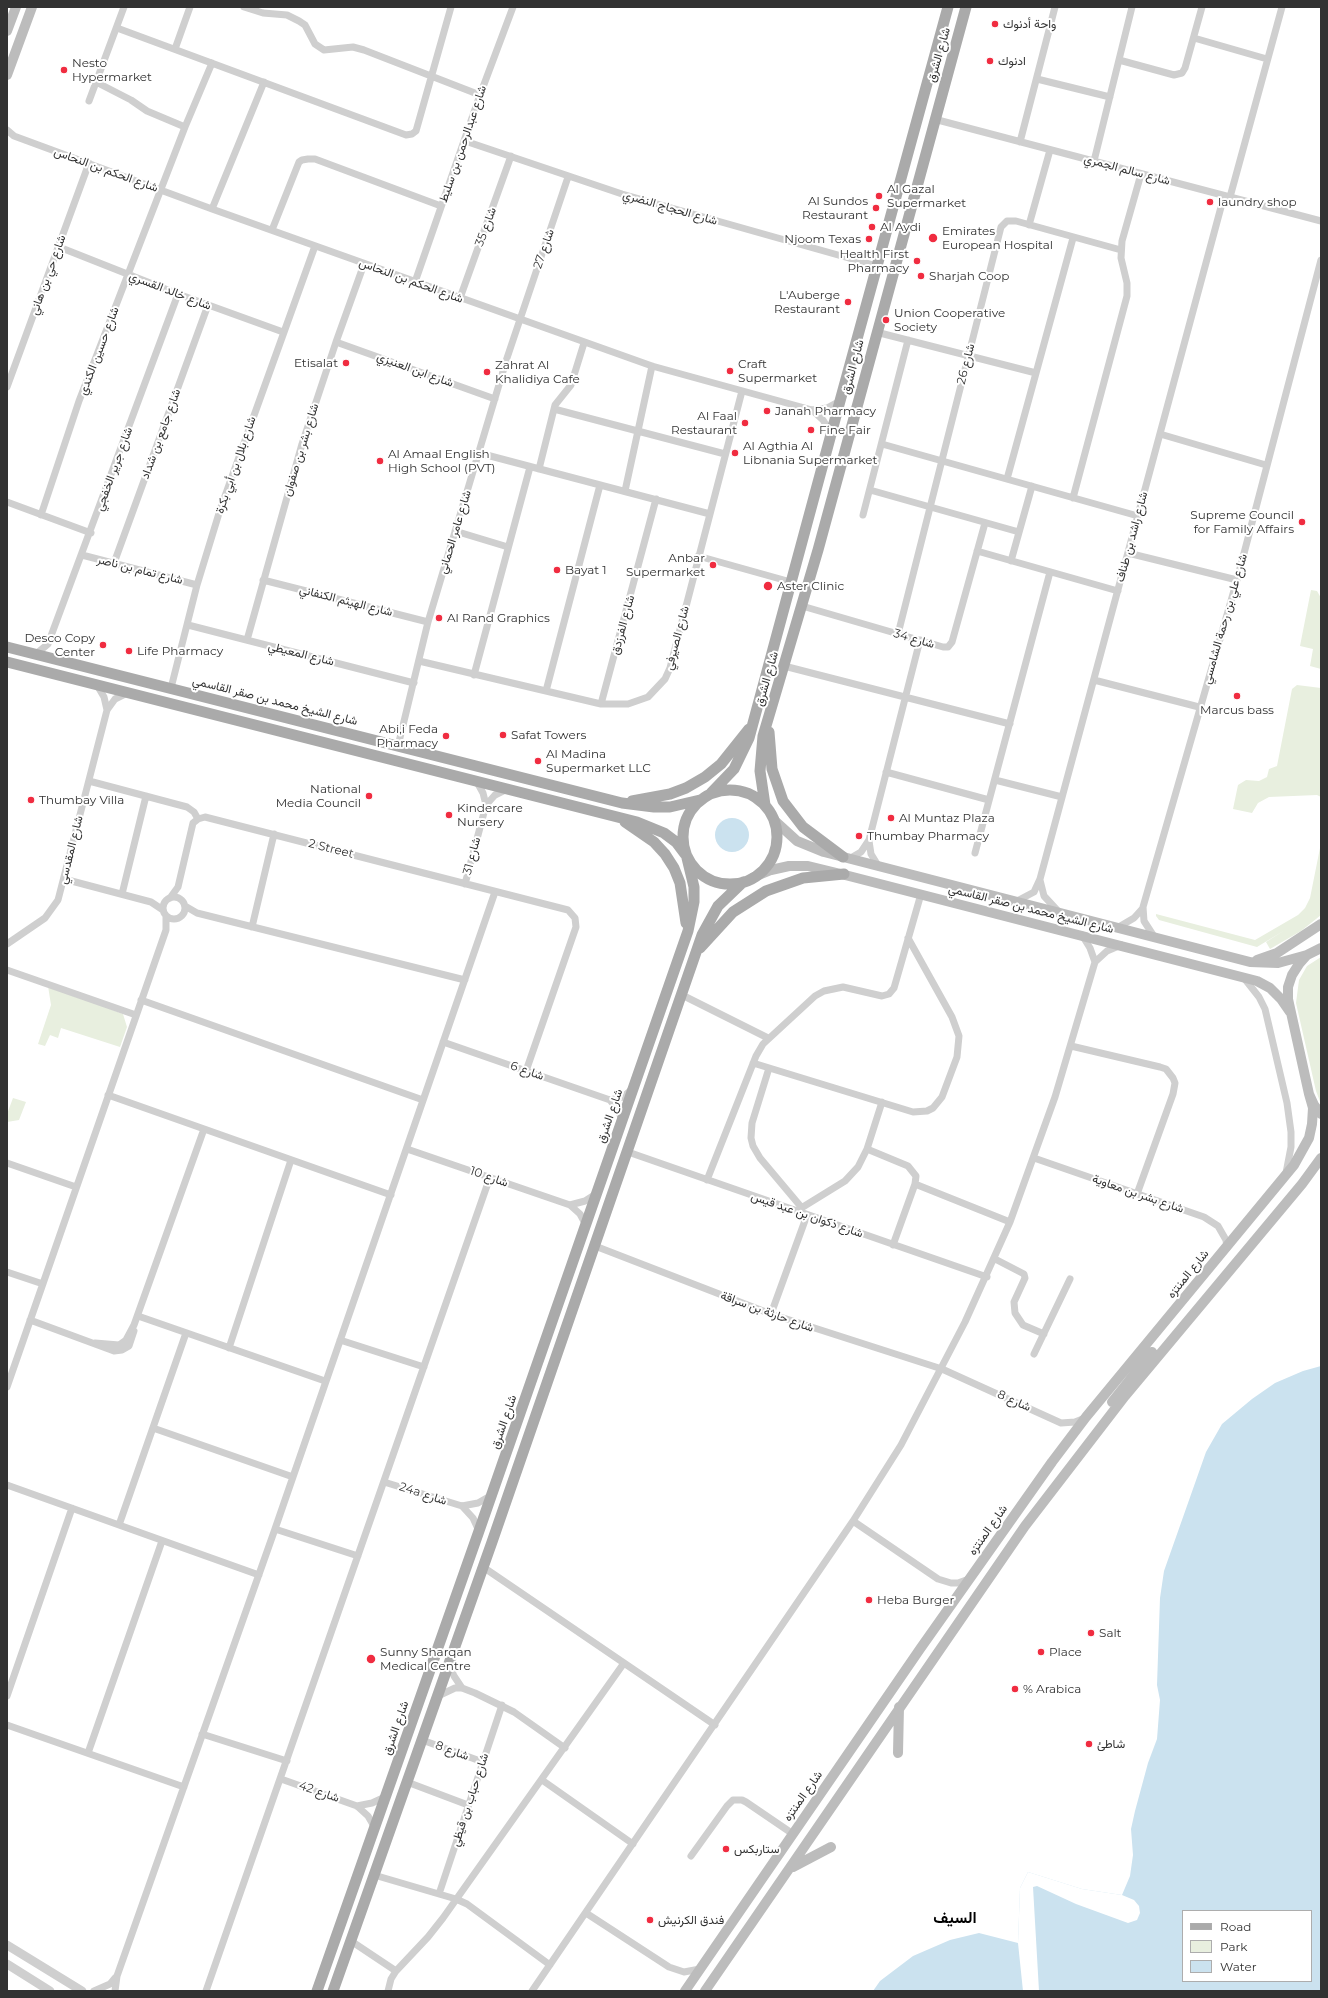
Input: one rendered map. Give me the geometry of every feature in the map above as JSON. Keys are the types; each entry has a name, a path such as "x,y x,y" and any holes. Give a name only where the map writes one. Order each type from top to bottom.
{"main road":[{"path":"7,31 16,7"},
{"path":"7,75 32,7"},
{"name":"شارع الشرق","path":"711,793 723,782 740,759 754,722 831,433 948,7"},
{"name":"شارع الشرق","path":"765,805 760,771 762,742 802,606 966,7"},
{"name":"شارع الشيخ محمد بن صقر القاسمي","path":"7,647 622,803 654,807 670,807 700,800"},
{"path":"7,662 651,826 676,842 695,869 705,877 717,882 730,884 742,882 754,877 764,869 772,858 776,846 777,834 775,821 765,805 746,792 722,790 711,793 700,800 689,814 683,830 682,842 686,856"},
{"path":"226,718 240,716 274,723 280,720 281,716"},
{"path":"768,720 772,769 783,801 803,827 846,858"},
{"path":"622,803 670,794 705,778 721,764 754,722"},
{"path":"616,817 654,842 671,863 680,883 688,931"},
{"name":"شارع الشيخ محمد بن صقر القاسمي","path":"775,821 785,832 804,844 846,858 1250,962 1278,963 1307,955"},
{"name":"شارع الشرق","path":"317,1991 492,1495 688,931 694,902 694,888 686,856"},
{"name":"شارع الشيخ محمد بن صقر القاسمي","path":"754,877 771,870 789,866 808,866 844,874 1242,976 1257,981 1270,988 1281,999 1290,1012"},
{"path":"697,952 733,912 766,890 803,878 844,874"},
{"path":"334,1991 697,952 709,920 718,906 742,882"},
{"path":"1250,962 1277,953 1321,924"},
{"path":"1320,948 1307,955 1292,975 1288,999 1309,1094 1314,1105 1321,1114"},
{"name":"شارع المنتزه","path":"685,1991 971,1577 1086,1417 1165,1324 1285,1177 1302,1152 1309,1138 1313,1108 1309,1094"},
{"path":"705,1991 1025,1526 1099,1429 1170,1341 1302,1184 1321,1158"},
{"path":"597,1191 605,1190 609,1194 606,1214"},
{"path":"1099,1429 1117,1394 1170,1331 1170,1324 1165,1324"},
{"path":"458,1591 456,1612 460,1616 467,1613"},
{"path":"898,1753 899,1707"},
{"path":"789,1869 831,1847"},
{"path":"352,1938 363,1895 360,1889 354,1888"}],"street":[{"path":"89,101 124,7"},
{"path":"175,49 190,7"},
{"path":"244,7 263,13 288,15 294,18 306,25 315,44 324,50 353,48 480,95"},
{"path":"117,28 406,135 412,134 416,131 451,7"},
{"name":"شارع عبدالرحمن بن سليط","path":"415,282 480,95 513,7"},
{"path":"1020,142 1055,7"},
{"path":"1094,161 1132,7"},
{"path":"1119,60 1174,75 1180,75 1184,71 1202,7"},
{"name":"شارع راشد بن طناف","path":"1016,902 1034,892 1040,879 1160,434 1282,7"},
{"path":"1194,38 1267,60"},
{"name":"شارع حسين الكندي","path":"41,514 79,401 185,127 212,63"},
{"path":"1036,79 1110,97"},
{"path":"96,82 131,100 147,112 185,127"},
{"path":"212,209 264,82"},
{"name":"شارع سالم الجمري","path":"934,120 1321,221"},
{"name":"شارع الحكم بن النحاس","path":"7,130 11,136 584,343 652,366 812,410 827,408 840,400"},
{"name":"شارع الحجاج النضري","path":"465,141 568,177 783,241 877,266"},
{"path":"1029,225 1050,150"},
{"name":"شارع 35","path":"460,298 511,156"},
{"path":"272,230 299,162 308,159 315,160 441,206"},
{"name":"شارع حي بن هاني","path":"7,387 89,163"},
{"path":"1073,498 1127,296 1127,282 1121,250 1124,233 1141,174"},
{"name":"شارع 27","path":"519,319 568,177"},
{"name":"شارع 26","path":"898,634 1003,223 1011,220 1121,250"},
{"path":"1007,479 1073,238"},
{"name":"شارع بلال بن أبي بكرة","path":"171,688 197,585 220,510 315,246"},
{"name":"شارع خالد القسري","path":"58,247 178,294 283,332"},
{"name":"شارع علي بن رحمة الشامسي","path":"1155,938 1144,921 1143,907 1237,580 1321,260"},
{"name":"شارع بشر بن صفوان","path":"247,640 296,463 336,342 364,264"},
{"name":"شارع جرير الخفجي","path":"36,654 48,644 91,533 178,294"},
{"name":"شارع جامع بن شداد","path":"114,563 208,305"},
{"name":"شارع عامر الحماني","path":"398,746 428,622 519,319"},
{"path":"876,332 1036,373"},
{"path":"863,515 908,340"},
{"name":"شارع ابن العنيزي","path":"336,342 494,399"},
{"path":"539,469 554,409 559,399 571,385 584,343"},
{"path":"625,491 652,366"},
{"name":"شارع الصيرفي","path":"419,662 602,704 619,705 637,702 648,697 665,679 670,668 742,391"},
{"path":"554,409 725,454"},
{"path":"812,410 823,420 831,433"},
{"path":"1160,434 1266,465"},
{"path":"882,444 1138,516"},
{"path":"478,453 710,514"},
{"path":"474,675 530,467"},
{"path":"546,691 600,485"},
{"path":"1011,561 1032,486"},
{"path":"870,490 1019,532"},
{"name":"شارع الفرزدق","path":"602,704 656,499"},
{"path":"7,502 91,533"},
{"name":"شارع 34","path":"802,606 943,647 950,645 984,523"},
{"path":"455,531 508,547"},
{"path":"977,551 1118,591"},
{"path":"1128,554 1237,580"},
{"name":"شارع تمام بن ناصر","path":"82,555 197,585"},
{"path":"698,556 791,582"},
{"path":"975,853 1050,572"},
{"name":"شارع الهيثم الكنفاني","path":"263,580 428,622"},
{"name":"شارع المعيطي","path":"188,625 414,683"},
{"path":"846,858 861,852 869,840 920,640"},
{"path":"48,644 55,659"},
{"path":"784,666 1010,724"},
{"path":"1094,680 1199,708"},
{"path":"97,685 104,697 107,710"},
{"path":"107,710 115,699 128,693"},
{"name":"شارع المقدسي","path":"7,944 45,918 58,900 107,710"},
{"path":"886,772 989,800"},
{"path":"995,780 1062,797"},
{"path":"7,1387 8,1378 43,1284 166,930 165,913 168,899 178,887 192,827 198,819 194,812 186,807 89,781"},
{"path":"477,782 483,793 486,805"},
{"path":"486,805 495,795 507,789"},
{"path":"122,894 146,796"},
{"name":"شارع 31","path":"465,884 486,805"},
{"name":"2 Street","path":"198,819 205,817 495,892 564,908 575,918 575,932 526,1071"},
{"path":"252,926 274,834"},
{"path":"869,840 871,854 879,867"},
{"path":"64,879 152,902 165,913 178,917 197,913"},
{"path":"1040,879 1044,896 1054,909 1062,914"},
{"path":"166,930 178,917 183,903 178,887"},
{"path":"115,1991 117,1976 259,1575 495,892"},
{"path":"707,1180 754,1063 768,1038 824,991 843,987 882,996 889,994 894,988 921,894"},
{"path":"152,902 168,899 183,903 197,913 465,980"},
{"name":"شارع علي بن رحمة الشامسي","path":"1117,928 1134,918 1143,907"},
{"path":"1082,935 1090,948 1095,962"},
{"path":"754,1063 913,1112 927,1111 933,1108 942,1097 959,1046 957,1026 908,938"},
{"path":"532,1991 853,1521 901,1445 942,1369 987,1277 1010,1222 1034,1158 1071,1046 1095,962 1107,951 1121,945"},
{"path":"7,970 136,1015"},
{"path":"1242,976 1259,997 1265,1009 1287,1103 1291,1132 1291,1147 1285,1177"},
{"path":"682,995 768,1038"},
{"path":"141,1000 424,1100"},
{"name":"شارع 6","path":"443,1042 610,1100"},
{"path":"1071,1046 1160,1067 1170,1073 1173,1078 1175,1083 1174,1094 1136,1194"},
{"path":"768,1068 752,1124 751,1131 753,1146 760,1158 799,1210 852,1174 858,1167 867,1149 882,1102"},
{"path":"622,1121 618,1110 610,1100 623,1097 633,1088"},
{"path":"108,1095 391,1195"},
{"path":"30,1320 95,1343 119,1345 126,1340 138,1316 204,1129"},
{"name":"شارع 10","path":"407,1149 570,1205 580,1214 586,1225"},
{"path":"867,1149 912,1168 916,1176 915,1184 893,1245"},
{"name":"شارع ذكوان بن عبد قيس","path":"628,1152 799,1210 807,1215 987,1277"},
{"name":"شارع بشر بن معاوية","path":"1034,1158 1211,1221 1222,1233 1227,1248"},
{"path":"229,1348 291,1160"},
{"path":"7,1163 76,1187"},
{"path":"206,1991 490,1177"},
{"path":"915,1184 1010,1222"},
{"path":"570,1205 585,1201 597,1191"},
{"path":"771,1314 807,1215"},
{"name":"شارع حارثة بن سراقة","path":"595,1246 771,1314 942,1369"},
{"path":"994,1259 1024,1274 1025,1278 1014,1302 1015,1313 1023,1325 1044,1334"},
{"path":"7,1272 43,1284"},
{"path":"1034,1354 1070,1279"},
{"path":"138,1316 325,1381"},
{"path":"119,1525 186,1333"},
{"path":"340,1340 424,1367"},
{"name":"شارع 8","path":"942,1369 1061,1423 1075,1422 1086,1417"},
{"path":"153,1428 293,1477"},
{"name":"24a شارع","path":"384,1482 462,1506 478,1503 492,1495"},
{"path":"7,1485 259,1575"},
{"name":"24a شارع","path":"462,1506 473,1518 479,1531"},
{"path":"7,1696 72,1508"},
{"path":"853,1521 938,1579 945,1582 958,1583 971,1577"},
{"path":"275,1529 358,1556"},
{"path":"88,1753 162,1540"},
{"path":"483,1567 715,1725"},
{"path":"449,1663 454,1676 462,1688"},
{"path":"388,1991 391,1979 396,1971 428,1937 624,1664"},
{"path":"438,1696 449,1690 462,1688 502,1705 565,1748"},
{"name":"شارع حباب بن قيظي","path":"439,1894 502,1705"},
{"path":"7,1726 184,1787"},
{"path":"202,1734 287,1761"},
{"name":"شارع 8","path":"422,1740 483,1762"},
{"name":"شارع 42","path":"281,1779 357,1806 368,1816 375,1829"},
{"path":"542,1780 633,1844"},
{"path":"408,1782 468,1805"},
{"path":"357,1806 372,1803 386,1796"},
{"path":"691,1856 727,1806 734,1800 742,1800 746,1802 793,1834"},
{"path":"374,1876 456,1899 475,1909 550,1965"},
{"path":"586,1913 669,1967 684,1972 700,1969"},
{"path":"352,1938 396,1971"},
{"path":"7,1945 82,1991"},
{"path":"7,1964 50,1991"},
{"path":"94,1991 101,1990 110,1984 117,1976"}],"green space":[{"path":"1311,590 1317,591 1321,598 1321,669 1310,666 1313,649 1300,646"},
{"path":"1297,685 1321,688 1321,797 1317,795 1269,797 1258,803 1252,813 1233,809 1238,785 1246,780 1259,781 1267,777 1269,769 1277,766 1292,689"},
{"path":"1321,843 1321,915 1301,931 1270,949 1266,942 1285,930 1257,947 1159,920 1156,916 1156,914 1255,940 1298,915 1305,908 1310,898"},
{"path":"1321,957 1321,1104 1316,1091 1296,1003 1299,980 1307,966"},
{"path":"48,986 123,1014 127,1027 120,1047 61,1028 58,1038 50,1035 45,1046 38,1044 51,1005"},
{"path":"13,1098 26,1102 19,1120 7,1122 7,1114"}],"water":[{"path":"729,818 735,818 739,819 746,825 749,835 748,842 742,849 735,852 729,852 725,851 718,845 715,838 715,832 716,828 722,821"},
{"path":"1321,1366 1321,1991 873,1991 880,1981 913,1956 950,1940 979,1933 1018,1943 1020,1888 1028,1872 1082,1889 1122,1895 1130,1876 1133,1855 1131,1829 1135,1811 1148,1763 1157,1739 1160,1700 1157,1685 1160,1598 1164,1571 1206,1452 1222,1424 1252,1399 1275,1383 1303,1371"}],"pier":[{"path":"1028,1872 1082,1889 1122,1895 1134,1900 1139,1906 1140,1913 1137,1920 1128,1923 1076,1904 1037,1886 1033,1887 1039,1991 1023,1991 1018,1943 1020,1888"}],"place":[{"name":"واحة أدنوك","path":"995,24"},
{"name":"ادنوك","path":"990,61"},
{"name":"Nesto Hypermarket","path":"64,70"},
{"name":"Al Gazal Supermarket","path":"879,196"},
{"name":"laundry shop","path":"1210,202"},
{"name":"Al Sundos Restaurant","path":"876,208"},
{"name":"Al Aydi","path":"872,227"},
{"name":"Emirates European Hospital","path":"933,238"},
{"name":"Njoom Texas","path":"869,239"},
{"name":"Health First Pharmacy","path":"917,261"},
{"name":"Sharjah Coop","path":"921,276"},
{"name":"L'Auberge Restaurant","path":"848,302"},
{"name":"Union Cooperative Society","path":"886,320"},
{"name":"Etisalat","path":"346,363"},
{"name":"Craft Supermarket","path":"730,371"},
{"name":"Zahrat Al Khalidiya Cafe","path":"487,372"},
{"name":"Janah Pharmacy","path":"767,411"},
{"name":"Al Faal Restaurant","path":"745,423"},
{"name":"Fine Fair","path":"811,430"},
{"name":"Al Agthia Al Libnania Supermarket","path":"735,453"},
{"name":"Al Amaal English High School (PVT)","path":"380,461"},
{"name":"Supreme Council for Family Affairs","path":"1302,522"},
{"name":"Anbar Supermarket","path":"713,565"},
{"name":"Bayat 1","path":"557,570"},
{"name":"Aster Clinic","path":"768,586"},
{"name":"Al Rand Graphics","path":"439,618"},
{"name":"Desco Copy Center","path":"103,645"},
{"name":"Life Pharmacy","path":"129,651"},
{"name":"Marcus bass","path":"1237,696"},
{"name":"Safat Towers","path":"503,735"},
{"name":"Abi,i Feda Pharmacy","path":"446,736"},
{"name":"Al Madina Supermarket LLC","path":"538,761"},
{"name":"National Media Council","path":"369,796"},
{"name":"Thumbay Villa","path":"31,800"},
{"name":"Kindercare Nursery","path":"449,815"},
{"name":"Al Muntaz Plaza","path":"891,818"},
{"name":"Thumbay Pharmacy","path":"859,836"},
{"name":"Heba Burger","path":"869,1600"},
{"name":"Salt","path":"1091,1633"},
{"name":"Place","path":"1041,1652"},
{"name":"Sunny Sharqan Medical Centre","path":"371,1659"},
{"name":"% Arabica","path":"1015,1689"},
{"name":"شاطئ","path":"1089,1744"},
{"name":"ستاربكس","path":"726,1849"},
{"name":"فندق الكرنيش","path":"650,1920"}],"district":[{"name":"السيف","path":"955,1918"}]}
